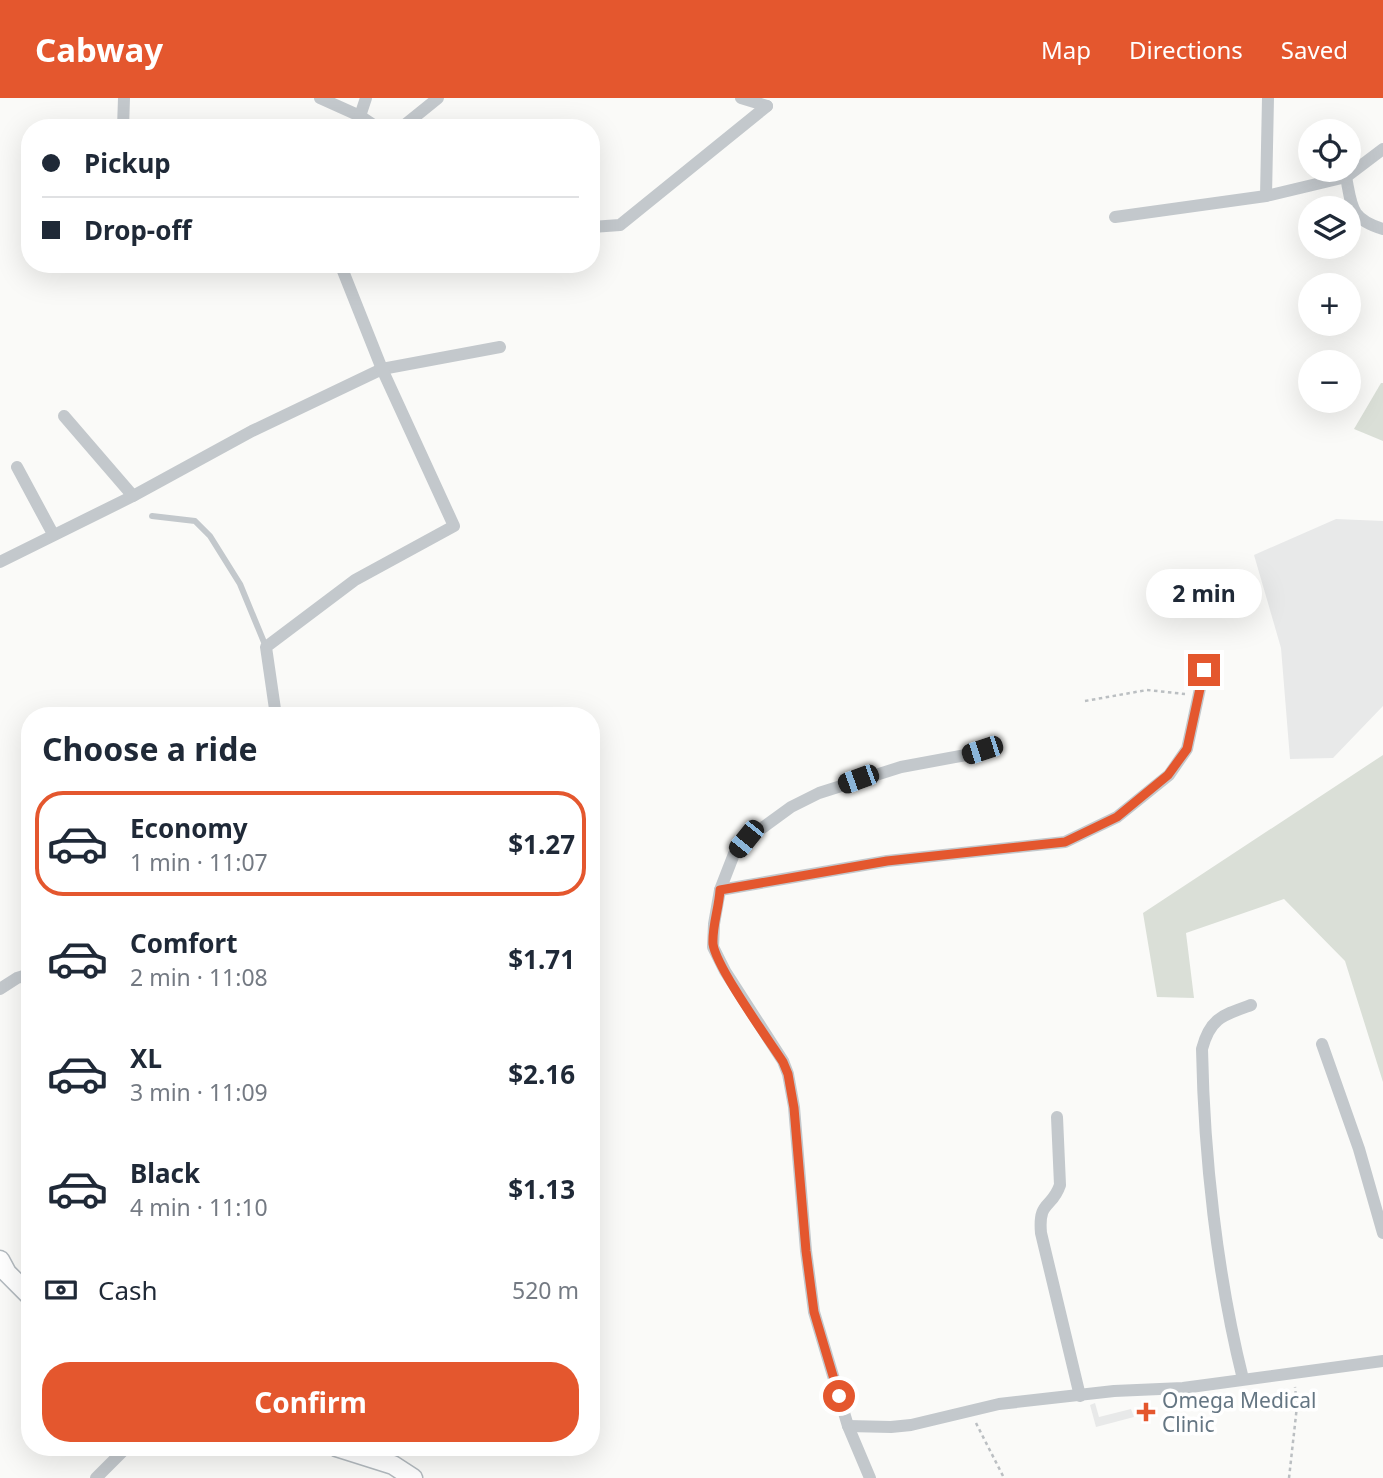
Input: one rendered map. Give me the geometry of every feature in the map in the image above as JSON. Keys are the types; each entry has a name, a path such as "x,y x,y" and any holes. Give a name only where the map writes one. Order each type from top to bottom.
{"street":[{"path":"123,119 124,98"},
{"path":"320,98 364,119"},
{"path":"360,116 366,98"},
{"path":"412,119 438,98"},
{"path":"600,226 620,225 767,106 741,98"},
{"path":"1266,196 1268,98"},
{"path":"1361,166 1383,149"},
{"path":"1115,216 1266,196 1325,182"},
{"path":"1347,182 1353,212 1368,224 1383,229"},
{"path":"275,707 266,647 355,580 454,526 382,369 344,273"},
{"path":"0,562 133,496 252,431 382,369 500,347"},
{"path":"64,416 133,496"},
{"path":"17,467 52,534"},
{"path":"720,890 887,861 1065,842 1117,817 1168,775 1187,749 1204,670"},
{"path":"870,1478 848,1426 814,1312 794,1108 788,1074 713,947 714,924 720,890 734,854 746,839 791,807 819,793 858,779 901,767 966,755 997,745"},
{"path":"0,989 21,977"},
{"path":"1244,1379 1230,1327 1210,1177 1202,1049 1206,1032 1214,1022 1251,1005"},
{"path":"1322,1044 1377,1187 1383,1233"},
{"path":"1057,1117 1060,1185 1042,1209 1041,1233 1080,1396"},
{"path":"0,1260 7,1273 21,1287"},
{"path":"848,1426 911,1425 999,1404 1114,1391 1183,1388 1383,1361"},
{"path":"96,1478 118,1456"},
{"path":"364,1456 393,1465 413,1478"}],"lane":[{"path":"152,516 195,521 210,536 240,584 266,647"}],"path":[{"path":"1085,701 1147,690 1198,696"},
{"path":"1289,1478 1297,1406 1294,1372"},
{"path":"970,1411 1004,1478"}],"shaded area":[{"path":"1383,383 1383,441 1354,429"},
{"path":"1336,519 1383,521 1383,706 1333,758 1290,759 1281,648 1254,555"},
{"path":"1383,755 1383,1082 1345,961 1284,899 1186,933 1194,998 1157,997 1143,913"},
{"path":"1095,1403 1099,1417 1131,1409 1134,1417 1096,1427 1090,1405"}],"place":[{"name":"Omega Medical Clinic","path":"1146,1412"}],"route":[{"path":"839,1396 814,1312 794,1108 788,1074 713,947 720,890 887,861 1065,842 1117,817 1168,775 1187,749 1204,670"}]}
